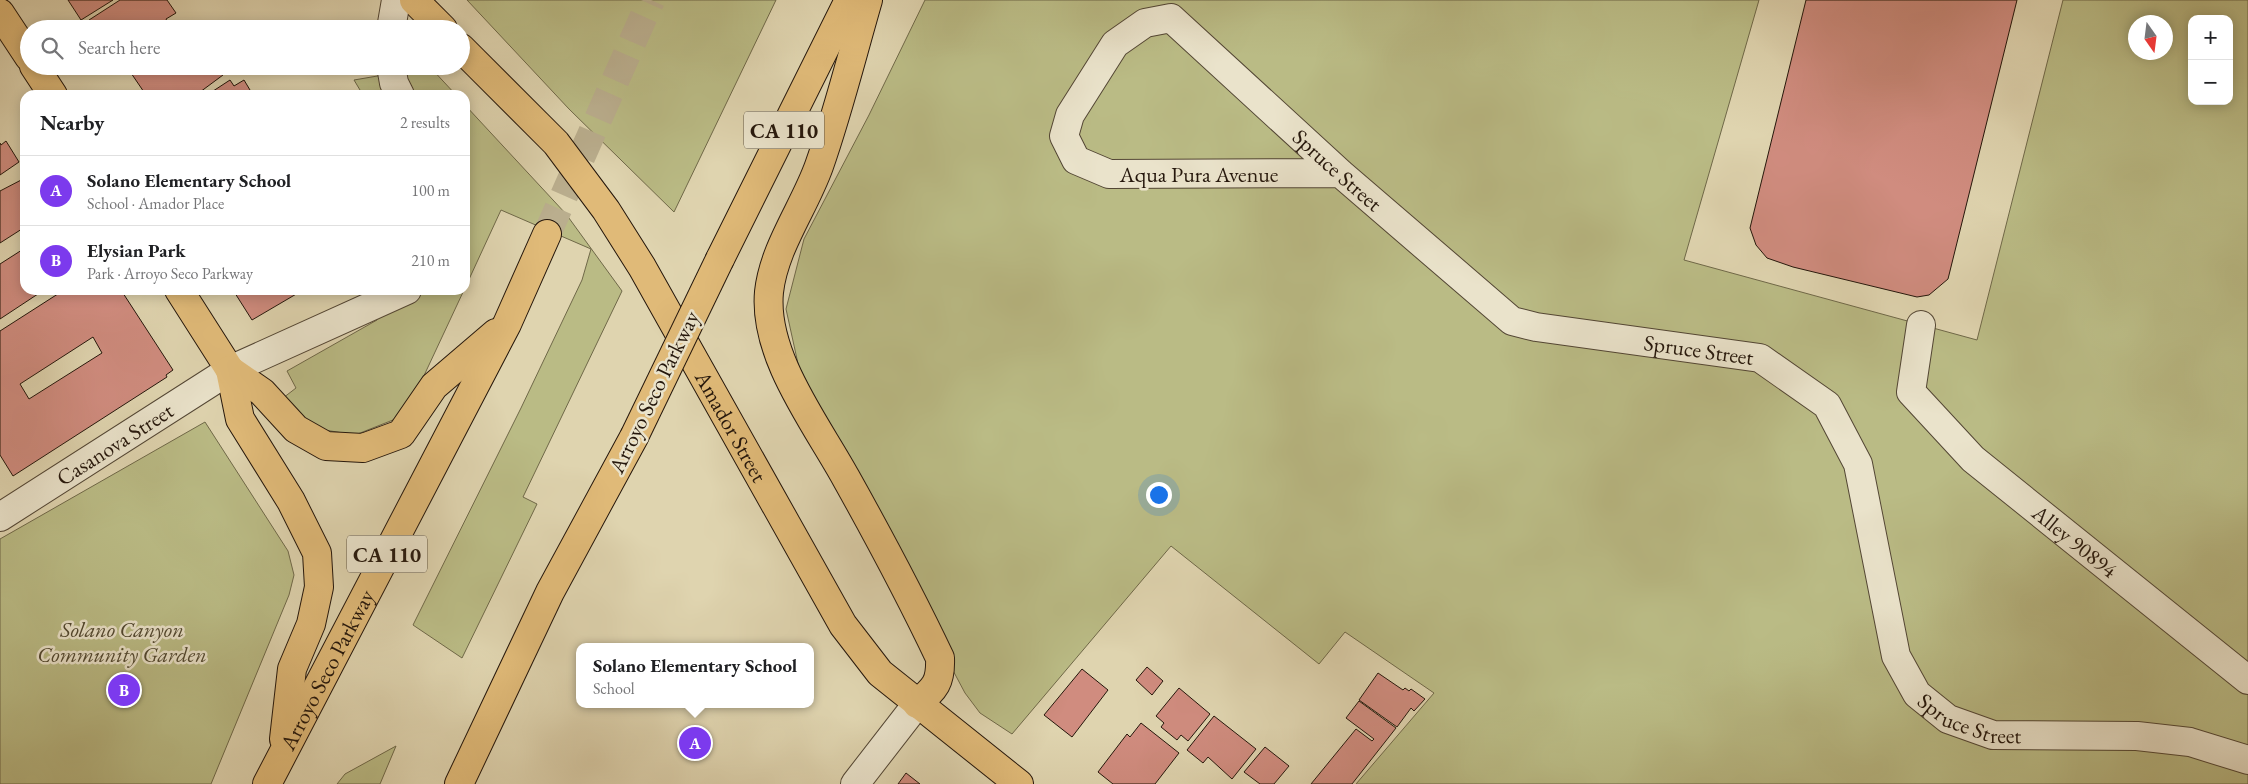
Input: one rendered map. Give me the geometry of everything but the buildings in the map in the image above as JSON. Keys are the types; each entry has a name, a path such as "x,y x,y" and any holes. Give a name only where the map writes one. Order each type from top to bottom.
{"main road":[{"path":"414,0 434,20"},
{"name":"Arroyo Seco Parkway","path":"459,784 550,592 634,437 849,0"},
{"path":"868,0 818,168 788,233 777,262 769,292 771,325 794,390 846,478 940,658 940,674 936,687 917,704"},
{"path":"0,13 20,43"},
{"name":"Amador Street","path":"470,57 556,143 606,210 646,275 843,625 880,673 1018,784"},
{"path":"40,75 50,90"},
{"name":"Arroyo Seco Parkway","path":"267,784 507,324 547,234"},
{"path":"182,295 230,370 240,419 291,501 317,553 319,587 311,624 292,669 283,754"},
{"path":"230,370 262,392 296,429 326,446 363,448 401,434 434,386 507,324"}],"street":[{"path":"393,20 396,0"},
{"name":"Spruce Street","path":"1171,18 1340,173 1512,321 1536,327 1760,358 1827,406 1858,464 1896,656 1917,694 1948,719 1993,735 2137,736 2190,742 2248,760"},
{"name":"Aqua Pura Avenue","path":"1171,18 1145,23 1115,44 1070,115 1064,136 1076,160 1109,174 1340,173"},
{"path":"393,75 398,90"},
{"name":"Casanova Street","path":"0,517 230,370 396,295"},
{"name":"Alley 90894","path":"1921,325 1911,392 1973,459 2248,680"},
{"path":"855,784 917,704"}],"green space":[{"path":"467,0 776,0 674,212 569,109"},
{"path":"925,0 1759,0 1684,260 1977,340 2063,0 2248,0 2248,784 1356,784 1434,693 1345,632 1319,664 1171,546 1012,734 980,713 965,693 804,391 786,309 804,239 869,115"},
{"path":"383,75 437,75 451,90 360,90 354,80"},
{"path":"470,110 566,214 622,291 523,497 537,504 462,658 413,625 521,408 582,280 591,249 501,210 470,277"},
{"path":"372,295 462,295 421,382 398,418 355,435 307,427 283,398 296,388 287,371 377,320"},
{"name":"Solano Canyon Community Garden","path":"205,422 288,551 294,575 289,595 211,784 0,784 0,539"},
{"path":"396,746 380,784 337,784 345,774"}],"tunnel":[{"path":"547,234 651,0"}],"place":[{"name":"Elysian Park","path":"124,690"},
{"name":"Solano Elementary School","path":"695,743"}]}
